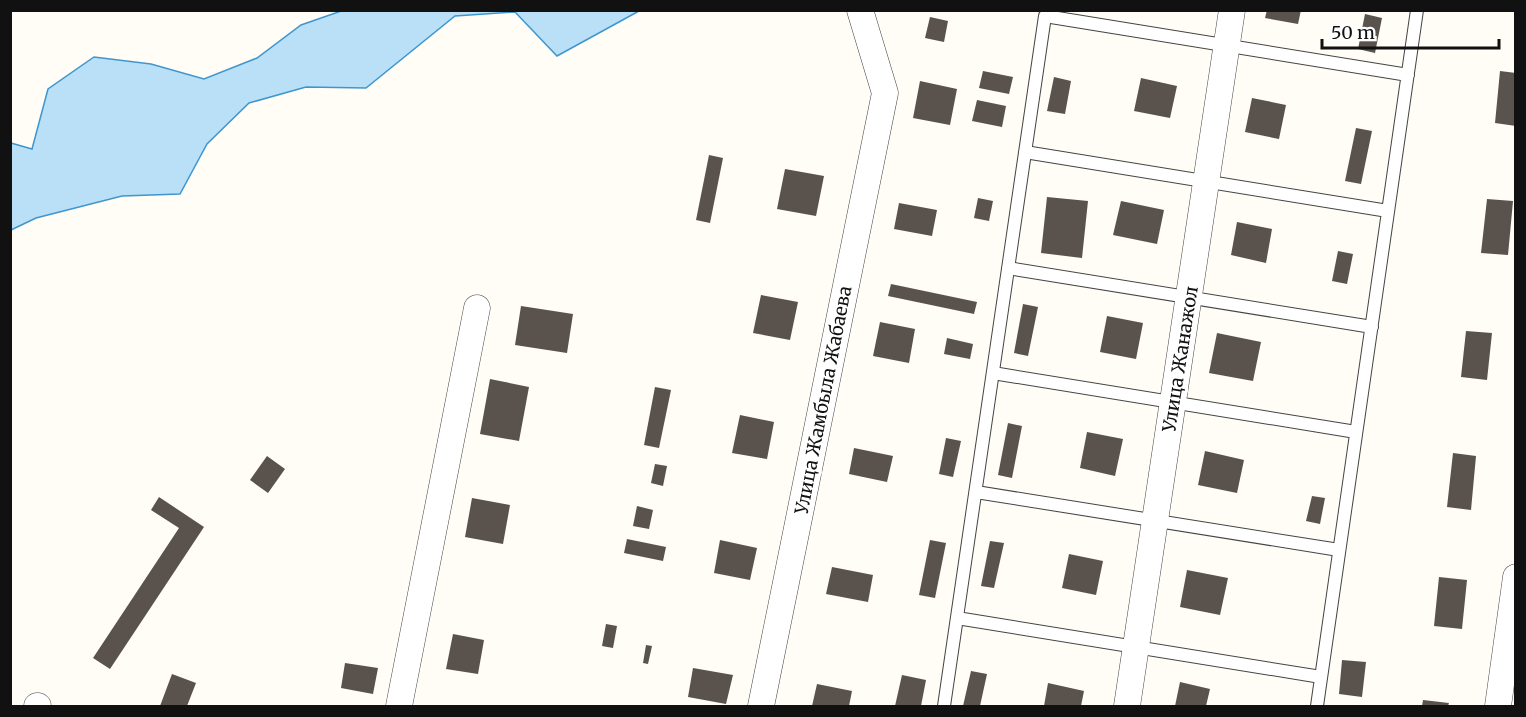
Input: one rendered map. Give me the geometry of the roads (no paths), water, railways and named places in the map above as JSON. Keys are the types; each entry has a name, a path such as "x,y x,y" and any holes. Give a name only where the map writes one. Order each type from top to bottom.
{"street":[{"name":"Улица Жамбыла Жабаева","path":"761,706 885,93 860,10"},
{"name":"Улица Жанажол","path":"1127,706 1232,10"},
{"path":"399,706 477,308"},
{"path":"1505,691 1515,577"}],"lane":[{"path":"1317,706 1417,10"},
{"path":"944,706 1045,16 1408,75"},
{"path":"1025,152 1388,211"},
{"path":"1008,268 1371,327"},
{"path":"993,373 1356,432"},
{"path":"976,492 1339,550"},
{"path":"957,618 1321,677"}],"water":[{"path":"344,10 639,11 557,56 515,12 455,16 366,88 306,87 249,103 207,144 180,194 122,196 36,218 11,230 11,143 32,149 48,89 94,57 151,64 204,79 257,58 301,25"}]}
